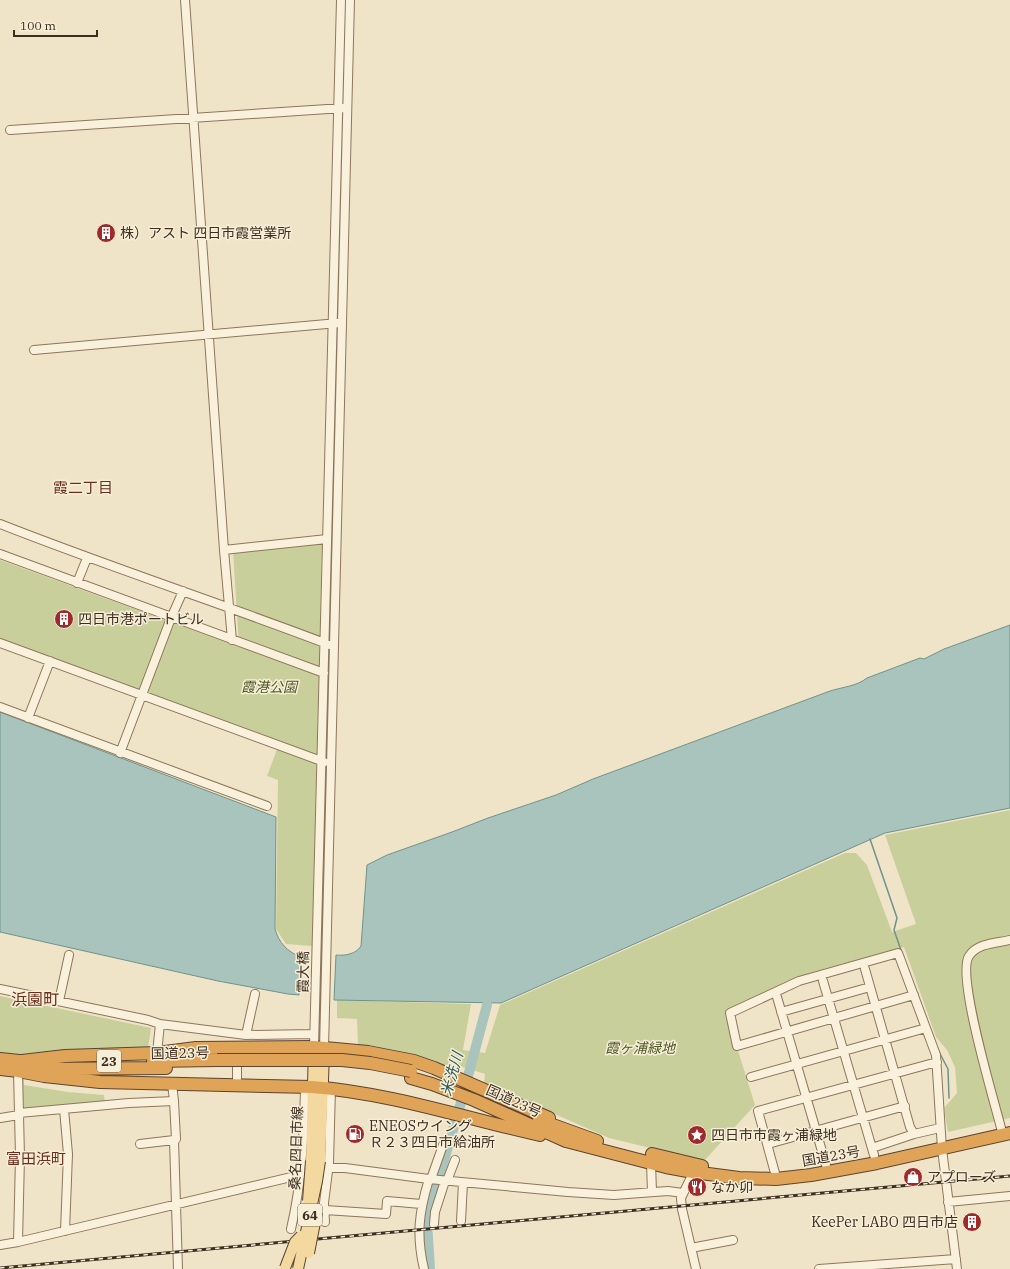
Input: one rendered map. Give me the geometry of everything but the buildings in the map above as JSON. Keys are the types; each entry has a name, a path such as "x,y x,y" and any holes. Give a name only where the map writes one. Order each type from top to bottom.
{"highway":[{"path":"20,1066 65,1056 157,1054 196,1048 319,1048 368,1052 414,1061 455,1085"},
{"name":"国道23号","path":"0,1060 20,1066 44,1069 217,1064 328,1066 411,1074 455,1085 607,1143 696,1169 739,1172 775,1173 826,1165 873,1151 1007,1129"},
{"name":"国道23号","path":"0,1069 20,1066"},
{"path":"20,1066 44,1076 100,1082 318,1087 371,1094 566,1141"},
{"name":"国道23号","path":"476,1093 566,1141 651,1163 696,1169 757,1180 793,1177 941,1139"}],"main road":[{"name":"桑名四日市線","path":"285,1269 295,1242 301,1236 315,1161 319,1048"},
{"name":"桑名四日市線","path":"305,1269 314,1230 322,1179 315,1161"},
{"name":"64","path":"298,1269 317,1181 315,1161"},
{"name":"64","path":"291,1269 301,1236"}],"street":[{"path":"185,0 208,335 232,640"},
{"path":"319,1048 325,1002 334,647 338,108 341,0"},
{"path":"337,323 347,108 350,0"},
{"path":"10,130 347,108"},
{"path":"34,350 337,323"},
{"name":"霞大橋","path":"319,1048 314,1034 320,762 325,643 327,539 337,323"},
{"path":"0,524 87,558 183,591 334,647"},
{"path":"224,550 327,539"},
{"path":"0,554 324,673 334,647"},
{"path":"77,583 87,558"},
{"path":"120,752 171,618 183,591"},
{"path":"0,643 320,762 331,762"},
{"path":"28,718 50,661"},
{"path":"0,707 267,806"},
{"path":"1007,1129 970,1005 965,978 965,963 971,952 979,947 1010,940"},
{"path":"914,995 737,1046 730,1013 799,981 898,953 914,995 926,1028 937,1062 941,1139 957,1269"},
{"path":"59,1001 69,955"},
{"path":"865,969 914,1134"},
{"path":"823,981 873,1151 914,1134 941,1139"},
{"path":"781,1012 870,987"},
{"path":"0,989 148,1020 160,1024 246,1035 314,1034"},
{"path":"246,1035 254,994"},
{"path":"777,997 826,1165"},
{"path":"157,1054 160,1024"},
{"path":"751,1077 926,1028"},
{"path":"237,1048 237,1085"},
{"path":"775,1173 758,1111 937,1062"},
{"path":"18,1242 20,1066"},
{"path":"172,1084 176,1139"},
{"path":"318,1087 329,1168 325,1222"},
{"path":"291,1229 298,1200 301,1175 318,1087"},
{"path":"0,1118 19,1114 64,1109 174,1101"},
{"path":"768,1144 905,1106"},
{"path":"64,1109 68,1154 65,1231"},
{"path":"140,1144 174,1140 178,1269"},
{"path":"424,1269 419,1229 421,1204 443,1145"},
{"path":"434,1224 435,1212 455,1160"},
{"path":"651,1163 652,1192"},
{"path":"0,1244 18,1242 329,1168 345,1168 463,1183 614,1195 652,1192 682,1192"},
{"path":"696,1169 682,1192 682,1209 696,1269"},
{"path":"461,1221 463,1183"},
{"path":"948,1202 1010,1196"},
{"path":"298,1200 325,1206 386,1214 387,1201 421,1204"},
{"path":"691,1248 733,1240"},
{"path":"819,1269 956,1260"}],"green space":[{"name":"霞港公園","path":"322,544 312,946 286,944 276,929 278,780 267,776 279,744 0,638 0,560 239,647 233,552"},
{"name":"霞ヶ浦緑地","path":"1010,810 1010,1118 948,1132 944,1108 957,1093 955,1067 947,1050 936,1037 904,947 816,971 733,1009 735,1041 755,1105 704,1161 609,1138 484,1083 485,1074 459,1066 454,1070 424,1058 358,1046 357,1019 337,1018 337,1000 471,1004 463,1050 485,1053 500,1005 845,853 856,853 867,865 892,932 916,924 885,835"},
{"path":"0,996 151,1028 148,1048 23,1059 24,1085 68,1092 104,1095 105,1103 24,1110 20,1059 0,1056"}],"water":[{"path":"1010,625 1010,808 885,833 501,1003 334,1000 336,955 350,954 359,949 361,946 367,865 387,855 556,795 593,779 830,691 854,685 867,678 920,658 924,659 944,649"},
{"path":"0,712 276,817 275,929 284,946 300,957 299,995 218,981 0,932"}],"waterway":[{"path":"870,839 897,918 894,930 902,953"},
{"name":"米洗川","path":"430,1269 427,1222 429,1211 460,1106 487,1005"},
{"path":"937,1048 948,1069 949,1098"}],"railway":[{"path":"0,1268 1010,1176"}],"place":[{"name":"株）アスト 四日市霞営業所","path":"106,233"},
{"name":"四日市港ポートビル","path":"64,619"},
{"name":"ENEOSウイング Ｒ２３四日市給油所","path":"355,1134"},
{"name":"四日市市霞ヶ浦緑地","path":"697,1135"},
{"name":"アプローズ","path":"913,1177"},
{"name":"なか卯","path":"697,1187"},
{"name":"KeePer LABO 四日市店","path":"972,1222"}],"district":[{"name":"霞二丁目","path":"83,488"},
{"name":"浜園町","path":"35,999"},
{"name":"富田浜町","path":"36,1159"}]}
